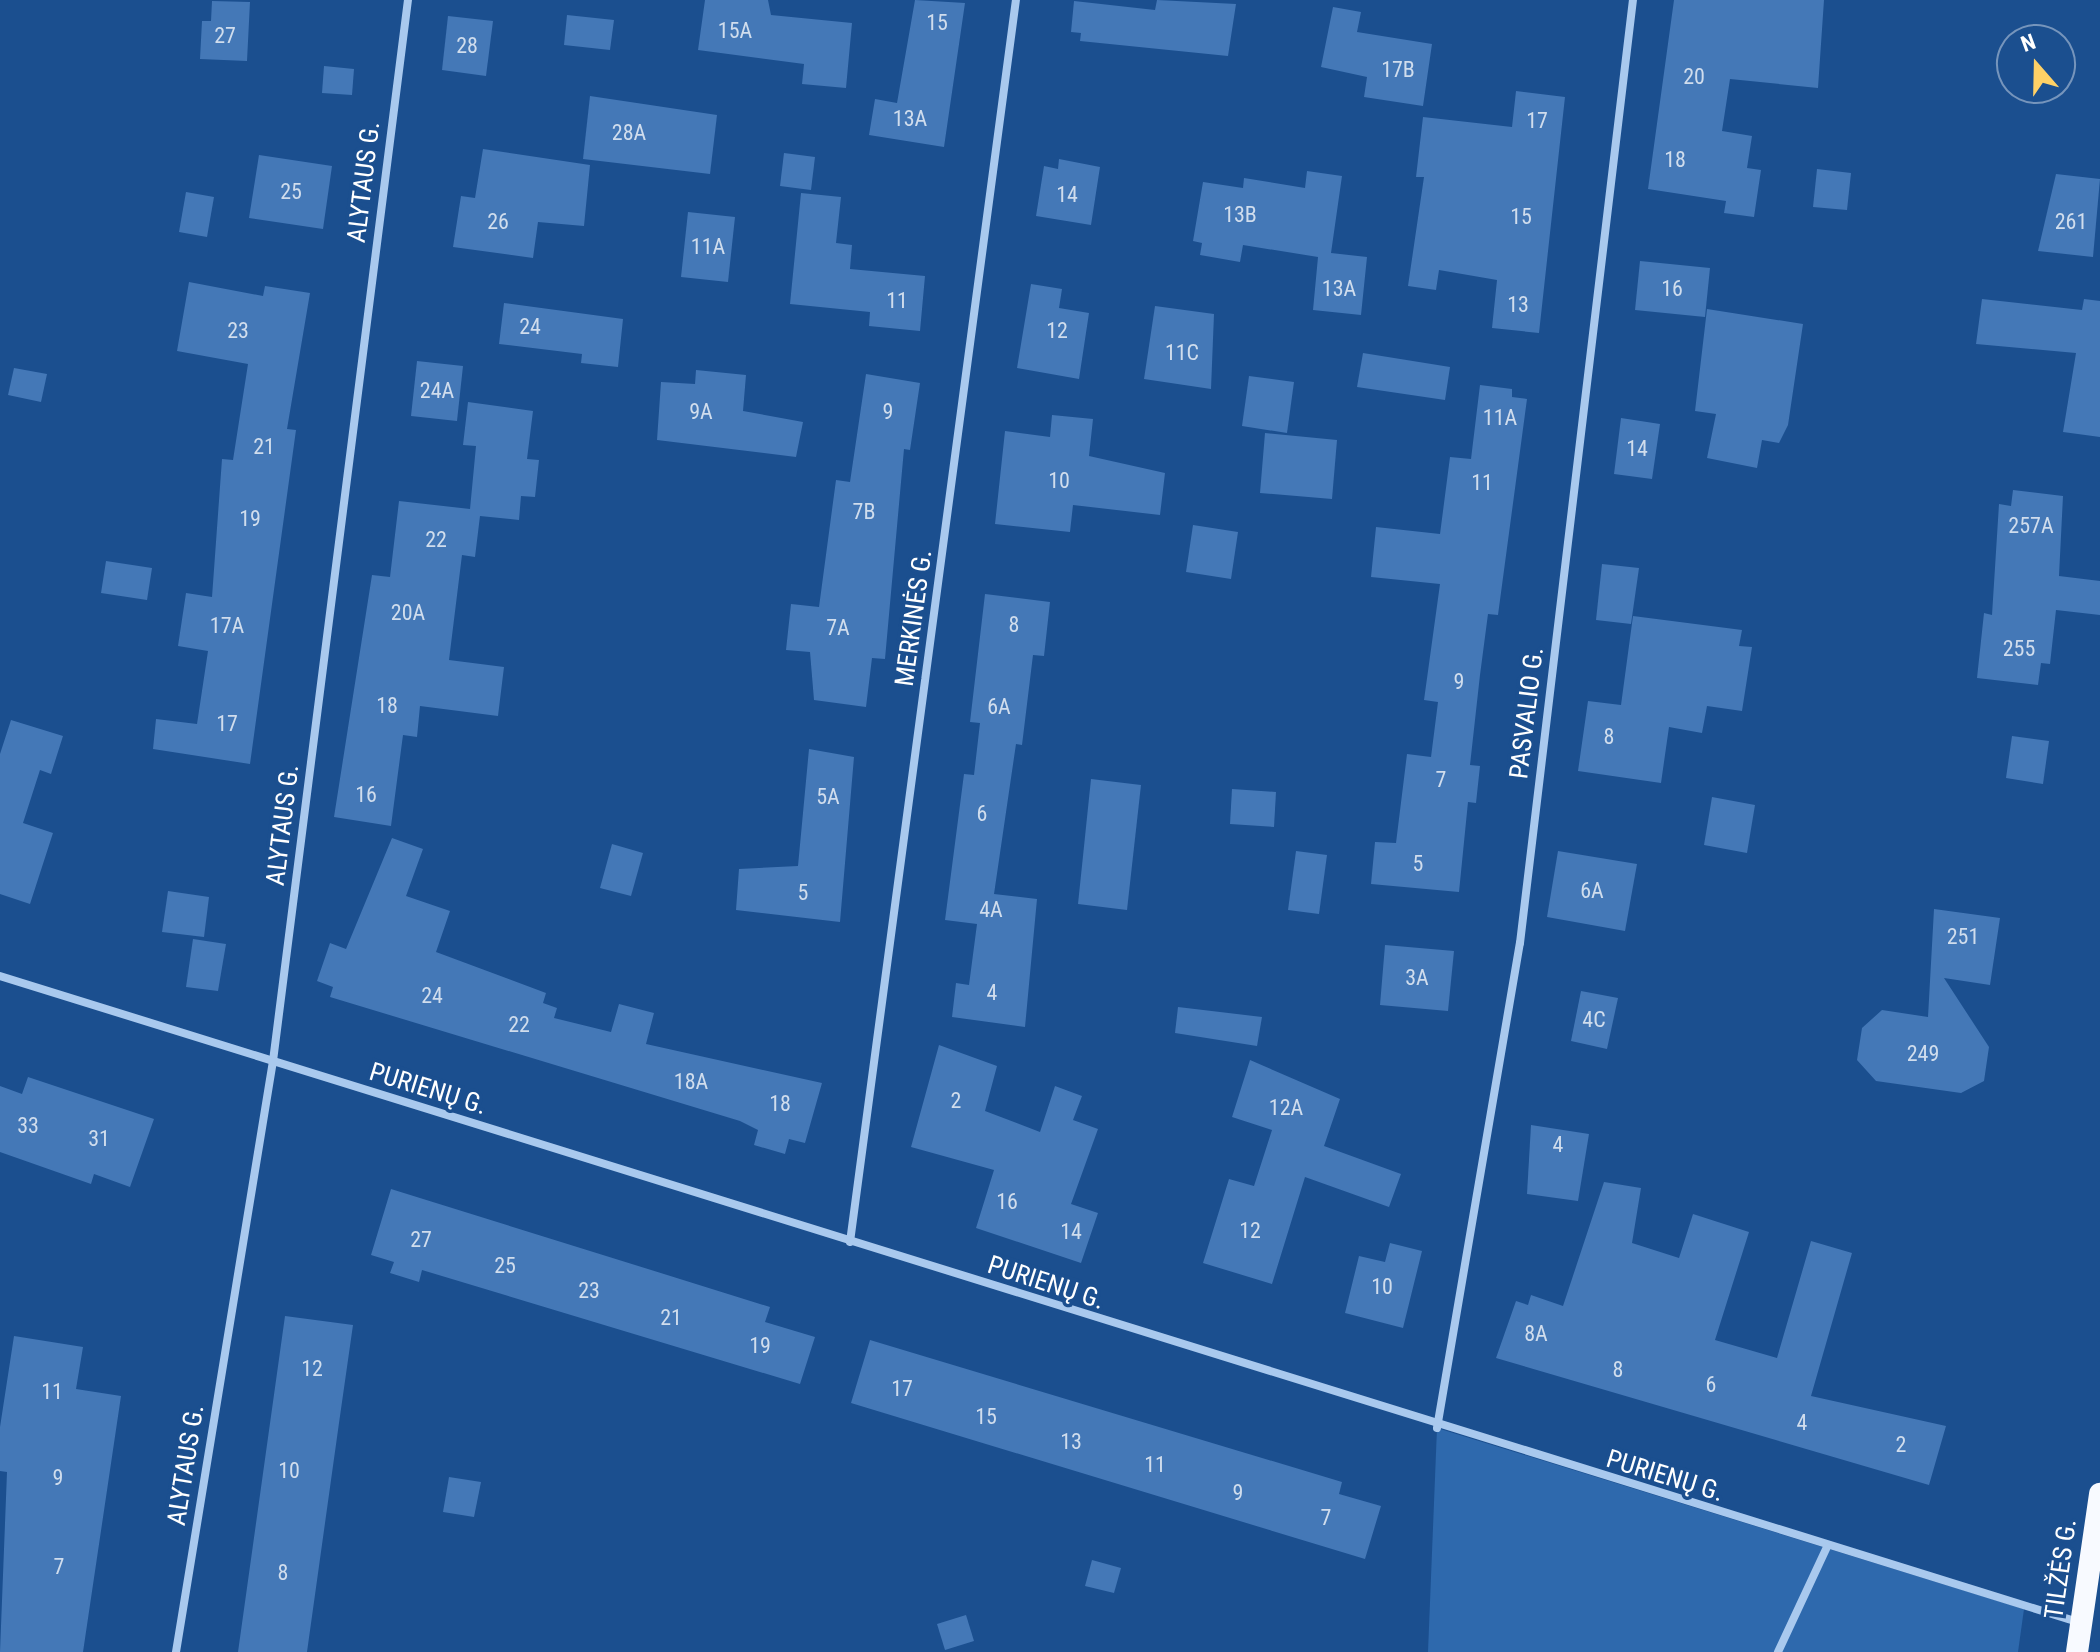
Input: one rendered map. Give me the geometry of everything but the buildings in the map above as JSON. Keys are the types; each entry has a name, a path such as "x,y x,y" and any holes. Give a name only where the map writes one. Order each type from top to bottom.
{"highway":[{"name":"TILŽĖS G.","path":"2077,1652 2100,1494"}],"street":[{"name":"ALYTAUS G.","path":"176,1652 273,1061 408,0"},
{"name":"MERKINĖS G.","path":"850,1242 1016,0"},
{"name":"PASVALIO G.","path":"1437,1428 1520,943 1633,0"},
{"name":"PURIENŲ G.","path":"0,976 1437,1428 2082,1623"},
{"path":"1778,1652 1827,1547"}],"shaded area":[{"path":"1437,1428 2024,1609 2018,1652 1428,1652"}]}
